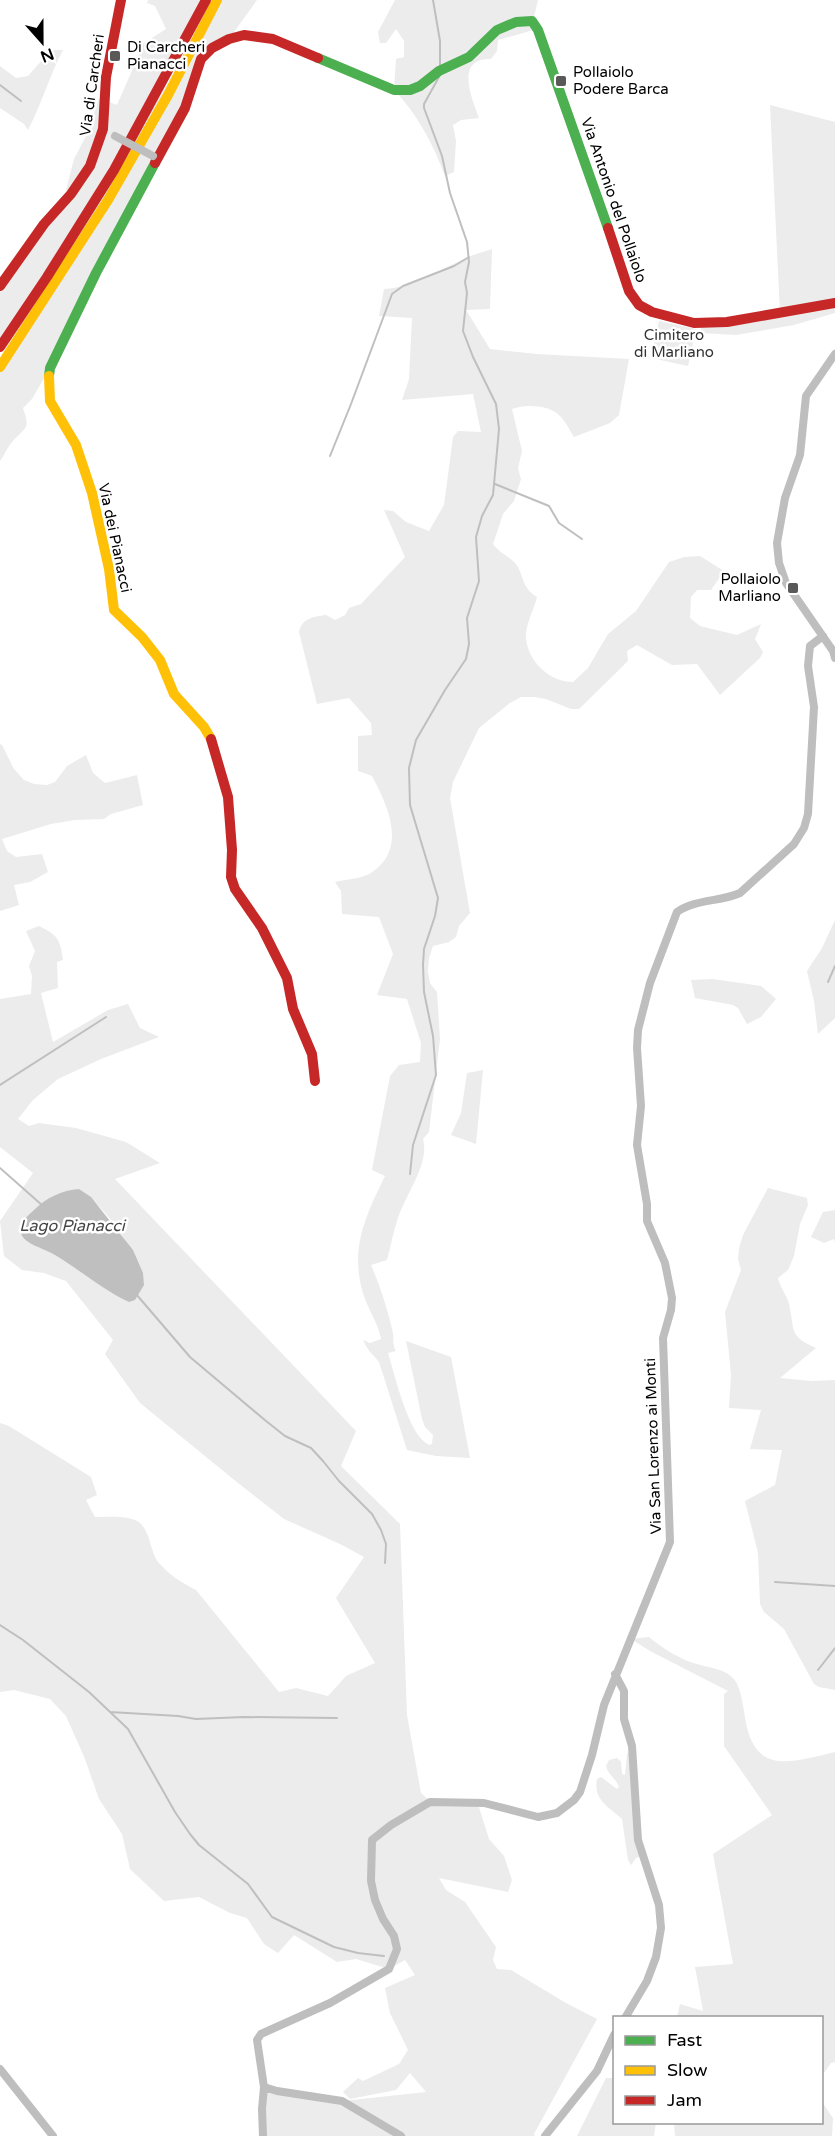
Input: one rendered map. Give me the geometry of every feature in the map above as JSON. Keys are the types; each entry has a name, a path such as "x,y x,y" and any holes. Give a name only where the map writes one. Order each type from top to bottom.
{"main road":[{"name":"Via di Carcheri","path":"0,286 44,224 83,179 90,166 103,129 106,77 121,0"},
{"path":"0,347 114,170 206,0"},
{"path":"0,367 108,200 168,95 217,0"},
{"name":"Via Antonio del Pollaiolo","path":"155,158 185,108 201,59 212,48 229,39 244,36 273,39 394,90 406,91 420,87 438,71 473,54 491,34 499,29 527,20 533,21 538,28 594,184 629,291 639,304 652,312 693,323 728,322 835,303"},
{"name":"Via dei Pianacci","path":"155,158 50,368 48,384 50,401 76,445 92,493 109,569 114,610 142,636 160,660 174,694 204,727 214,743 228,797 232,850 231,877 235,889 262,928 287,978 292,1009 312,1054 315,1082"}],"street":[{"path":"103,129 155,158"},
{"path":"835,354 806,396 800,456 785,498 777,543 779,563 786,583 833,651 835,658"},
{"name":"Via San Lorenzo ai Monti","path":"263,2136 264,2087 257,2040 261,2034 330,2003 389,1969 397,1949 394,1936 375,1900 370,1881 372,1839 430,1802 484,1803 538,1817 557,1813 574,1800 584,1782 615,1674 670,1542 663,1338 672,1298 666,1263 647,1221 647,1204 637,1145 641,1106 638,1030 650,983 677,912 684,907 729,898 740,893 800,836 808,814 814,707 808,659 810,646 823,636"},
{"path":"615,1674 624,1691 624,1719 632,1746 638,1840 658,1905 661,1928 656,1957 647,1981 626,2016"},
{"path":"545,2136 597,2071 613,2039"},
{"path":"0,2069 53,2136"},
{"path":"264,2087 342,2101 401,2136"}],"green space":[{"path":"148,0 206,0 146,114 0,347 0,286 71,194 66,190 74,159 87,134 99,98 117,105 144,43 166,29 155,6 147,3"},
{"path":"217,0 257,0 229,39 201,59 185,108 50,368 32,399 23,408 26,427 11,443 0,461 0,367"},
{"path":"395,0 538,0 533,21 538,28 498,40 497,51 491,59 480,60 469,72 470,91 479,118 461,120 453,125 456,141 454,172 445,176 424,130 394,90 396,59 404,57 404,41 396,29 386,43 380,43 378,32"},
{"path":"51,50 63,50 28,130 24,124 0,108 0,66 16,78 28,76"},
{"path":"770,105 835,122 835,313 794,325 736,335 701,333 701,323 780,313"},
{"path":"492,249 490,309 466,310 490,349 629,359 619,415 610,423 574,437 556,412 530,406 512,409 522,451 518,468 521,479 514,501 503,514 493,544 517,565 527,588 537,597 526,633 531,655 549,674 564,681 573,682 588,668 608,634 636,611 669,562 684,557 700,556 724,571 711,590 697,590 691,597 690,618 700,626 737,635 761,624 755,639 763,652 760,658 720,695 697,664 672,665 637,645 627,651 628,661 579,709 571,709 534,697 521,697 510,703 479,728 453,782 450,798 470,913 459,926 456,937 449,942 433,946 429,958 430,983 437,992 440,1039 429,1132 423,1139 423,1158 398,1218 387,1260 371,1265 384,1298 393,1333 396,1351 388,1353 403,1404 415,1430 421,1439 429,1445 432,1444 433,1435 425,1427 422,1419 406,1341 451,1357 470,1458 436,1456 407,1450 379,1362 363,1340 370,1343 381,1339 364,1296 358,1264 361,1234 385,1176 372,1170 390,1076 399,1065 420,1062 421,1043 407,999 377,995 393,954 379,917 342,914 341,891 335,882 371,873 382,863 389,852 392,840 384,800 372,776 358,771 358,736 372,735 371,723 349,698 317,704 299,632 300,627 309,619 326,615 335,620 345,615 349,608 361,604 405,557 384,510 393,511 406,522 429,531 444,505 453,437 458,431 481,432 473,394 402,400 409,379 412,318 379,316 384,289 417,281"},
{"name":"Cimitero di Marliano","path":"659,321 696,329 688,366 651,358"},
{"path":"0,744 14,769 24,780 34,784 47,785 55,782 67,766 86,755 93,773 105,783 137,775 143,805 111,814 104,819 51,824 2,839 7,851 16,857 42,854 48,872 30,882 14,885 19,905 0,911"},
{"path":"835,920 835,1018 818,1034 807,971 822,948"},
{"path":"39,926 54,935 61,947 63,960 57,962 58,988 41,993 53,1042 108,1010 128,1004 140,1028 159,1037 101,1059 58,1079 33,1100 18,1119 29,1126 39,1123 76,1128 126,1142 160,1163 115,1179 356,1431 341,1466 400,1524 407,1715 421,1793 431,1802 478,1804 489,1839 504,1856 512,1880 508,1892 439,1878 446,1890 465,1902 496,1947 493,1960 497,1969 511,1970 597,2019 534,2134 535,2136 263,2136 264,2087 342,2101 426,2092 410,2073 396,2090 350,2099 343,2092 358,2078 363,2081 399,2064 408,2050 390,2013 385,1988 415,1975 405,1960 389,1969 356,1959 337,1962 294,1935 278,1953 264,1944 247,1918 230,1913 199,1897 164,1901 130,1869 122,1834 99,1799 66,1716 50,1699 14,1690 0,1692 0,1423 9,1426 91,1477 97,1495 86,1500 95,1517 127,1518 142,1525 158,1562 175,1578 196,1590 279,1692 296,1688 328,1696 346,1676 375,1663 336,1598 364,1557 284,1519 140,1403 105,1354 113,1340 66,1281 44,1273 22,1270 4,1256 0,1221 33,1173 0,1147 0,999 31,994 32,976 29,966 35,951 26,931","holes":["79,1189 100,1207 129,1245 144,1285 55,1254 24,1239"]},
{"path":"713,979 761,986 776,999 761,1017 747,1024 738,1008 733,1005 695,998 691,980"},
{"path":"483,1070 476,1144 451,1135 461,1113 467,1073"},
{"path":"768,1188 807,1198 808,1205 800,1224 794,1256 788,1270 778,1278 788,1301 794,1331 801,1340 816,1348 780,1378 812,1381 835,1380 835,1690 814,1684 784,1629 764,1612 760,1604 758,1553 745,1501 775,1485 782,1450 750,1449 761,1410 729,1408 731,1375 725,1312 741,1270 738,1259 743,1235"},
{"path":"835,1210 835,1243 834,1239 824,1243 811,1237 823,1212"},
{"path":"649,1637 678,1657 720,1670 732,1677 740,1692 748,1732 763,1755 774,1760 786,1761 835,1752 835,2062 831,2063 823,2075 823,2016 677,2016 680,2004 703,2011 695,1967 733,1964 713,1854 772,1815 724,1746 724,1694 728,1691 631,1639"},
{"path":"632,1748 643,1855 636,1858 631,1865 628,1860 622,1819 599,1797 596,1786 597,1779 601,1777 617,1789 619,1787 606,1766 609,1760 617,1758 621,1762 622,1774 625,1775 627,1754"},
{"path":"606,2078 613,2078 613,2124 656,2124 654,2136 577,2136"},
{"path":"823,2103 833,2118 832,2136 675,2136 674,2124 823,2124"}],"water":[{"name":"Lago Pianacci","path":"79,1189 91,1197 133,1250 143,1273 144,1285 135,1300 129,1302 119,1297 23,1237 20,1229 26,1217 49,1198"}],"waterway":[{"path":"433,0 440,41 440,65"},
{"path":"410,1174 413,1145 436,1075 433,1036 424,992 423,965 424,949 435,916 438,898 410,805 409,768 416,740 466,659 469,644 467,618 479,581 476,537 482,516 493,495 499,429 496,404 463,331 467,293 465,282 469,262 467,242 450,193 442,156 424,108 439,77"},
{"path":"0,85 21,101"},
{"path":"330,456 392,294 403,286 454,266 469,257"},
{"path":"495,484 549,506 559,523 582,539"},
{"path":"828,982 835,966"},
{"path":"0,1085 106,1017"},
{"path":"0,1168 43,1206"},
{"path":"136,1294 190,1357 285,1436 311,1448 339,1481 372,1514 386,1544 385,1563"},
{"path":"775,1582 835,1586"},
{"path":"0,1625 23,1640 89,1692 128,1729 190,1834 199,1845 248,1884 272,1917 334,1947 384,1956"},
{"path":"818,1670 835,1648"},
{"path":"110,1712 196,1719 337,1718"}],"traffic: fast":[{"path":"318,58 394,90 410,90 420,86 439,71 469,57 497,30 516,22 532,21 538,30 608,228"},
{"path":"49,376 50,368 96,273 155,163"}],"traffic: slow":[{"path":"0,367 108,200 168,95 217,0"},
{"path":"49,376 50,401 76,445 92,493 109,569 114,610 142,637 160,660 174,694 204,727 211,739"}],"traffic: jam":[{"path":"0,286 44,224 71,194 90,166 103,129 106,77 121,0"},
{"path":"0,347 114,170 206,0"},
{"path":"155,163 185,108 201,59 212,48 229,39 244,35 273,39 318,58"},
{"path":"608,228 629,291 639,305 652,312 694,323 727,322 835,303"},
{"path":"211,739 228,797 232,850 231,877 235,889 262,928 287,978 293,1009 312,1054 315,1081"}],"place":[{"name":"Di Carcheri Pianacci","path":"115,56"},
{"name":"Pollaiolo Podere Barca","path":"561,81"},
{"name":"Pollaiolo Marliano","path":"793,588"}]}
